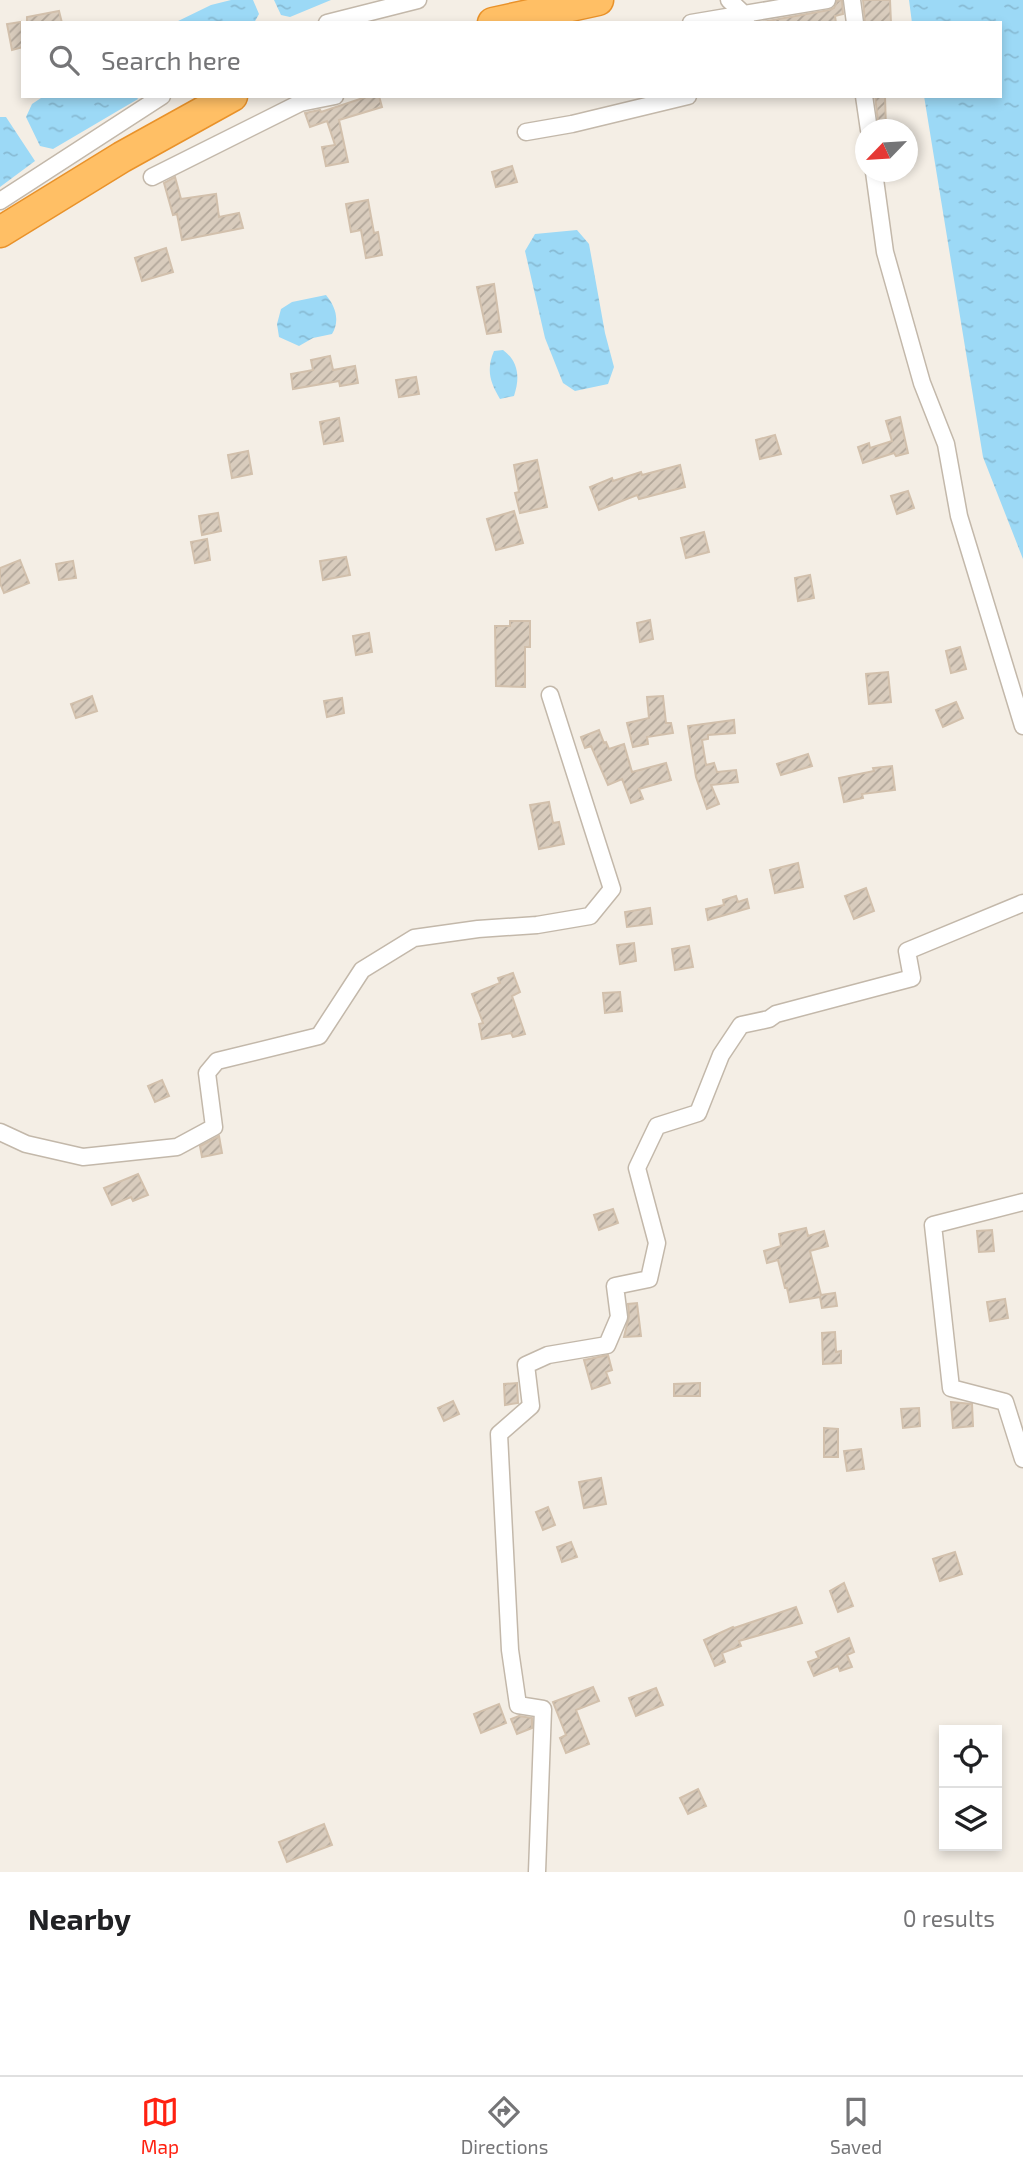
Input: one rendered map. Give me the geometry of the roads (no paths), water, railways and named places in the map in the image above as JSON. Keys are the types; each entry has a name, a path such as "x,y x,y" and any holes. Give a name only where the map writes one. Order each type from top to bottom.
{"highway":[{"path":"502,21 598,0"},
{"path":"0,232 122,157 228,98"}],"street":[{"path":"335,21 418,0"},
{"path":"729,0 746,19"},
{"path":"718,21 746,19 827,0"},
{"path":"852,0 855,21"},
{"path":"0,201 159,98"},
{"path":"152,177 300,103 325,98"},
{"path":"526,132 572,124 680,98"},
{"path":"864,98 867,119"},
{"path":"875,182 885,252 922,383 946,444 959,516 1023,726"},
{"path":"0,1132 26,1144 83,1157 177,1147 214,1127 207,1073 217,1061 319,1036 362,970 414,938 478,929 537,925 590,916 612,889 550,695"},
{"path":"537,1872 543,1709 517,1705 510,1650 499,1434 531,1406 526,1365 548,1355 607,1345 619,1317 615,1286 649,1279 657,1243 637,1168 657,1126 698,1112 721,1055 741,1025 912,978 907,951 1023,903"},
{"path":"1023,1202 933,1225 951,1388 1004,1402 1023,1459"}],"water":[{"path":"231,0 253,0 259,14 255,21 178,21 211,5"},
{"path":"274,0 331,0 290,17 281,15"},
{"path":"909,0 1023,0 1023,559 983,457 924,98 1002,98 1002,21 912,21"},
{"path":"41,98 138,99 53,149 40,146 26,117 32,104"},
{"path":"0,117 6,117 35,161 0,187"},
{"path":"577,230 589,244 614,367 608,384 575,391 563,383 545,338 525,251 535,234"},
{"path":"326,295 336,314 332,334 313,338 299,346 279,337 277,324 281,309 292,302"},
{"path":"503,350 515,365 517,383 514,396 500,399 490,370 494,351"}]}
